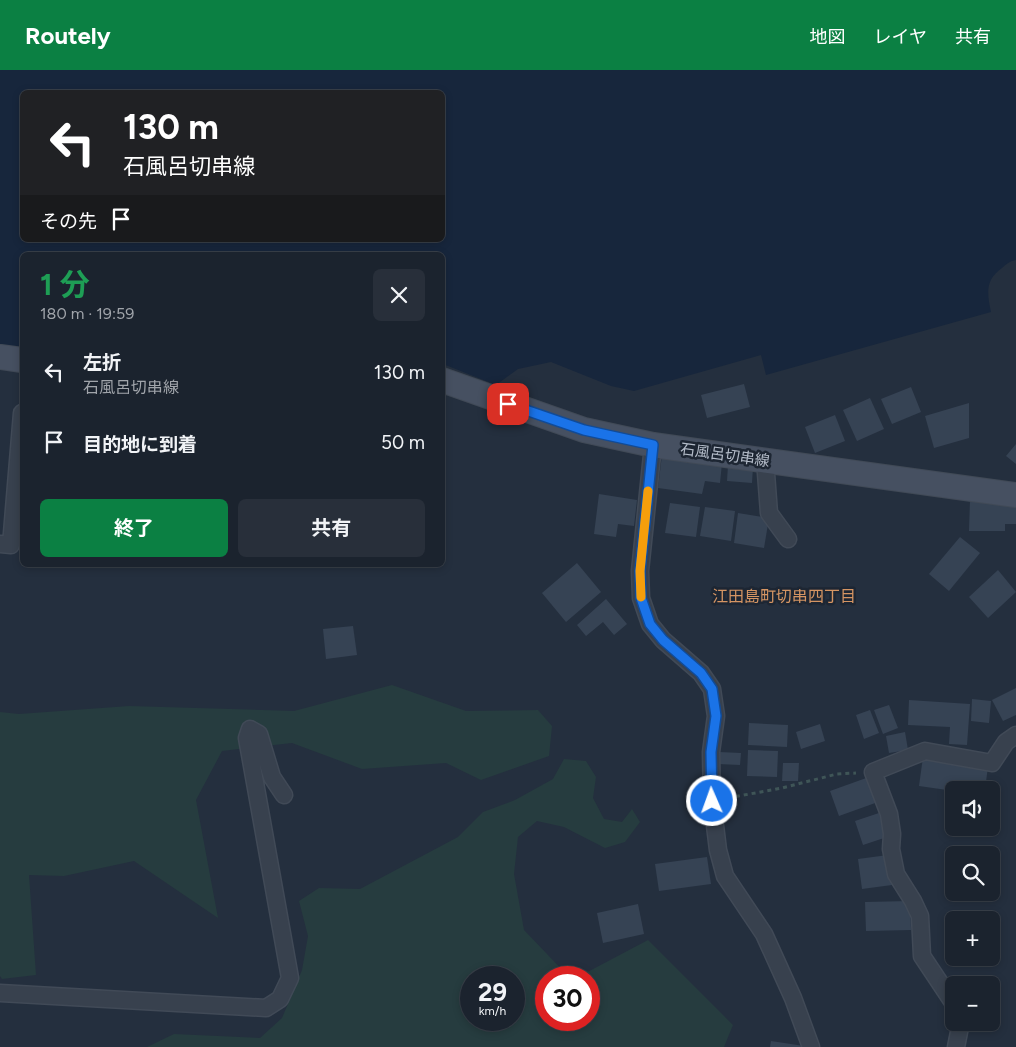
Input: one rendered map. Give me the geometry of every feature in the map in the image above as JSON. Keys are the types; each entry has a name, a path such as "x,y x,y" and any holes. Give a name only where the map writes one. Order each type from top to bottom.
{"main road":[{"path":"0,357 20,360"},
{"name":"石風呂切串線","path":"445,381 584,430 653,445 1016,495"}],"street":[{"path":"0,544 11,545 20,437"},
{"path":"653,445 640,571 641,598 650,624 663,640 701,673 712,689 716,716 711,752 712,801 718,850 725,876 764,934 793,998 811,1047"},
{"path":"764,460 769,513 788,539"},
{"path":"0,994 266,1008 280,999 290,978 247,738 250,729 259,734 272,777 284,795"},
{"path":"945,990 922,956 920,916 896,874 891,849 890,814 873,772 924,751 992,763 1006,742 1016,735"},
{"path":"956,1047 959,1031"}],"path":[{"path":"712,801 782,788 837,774 873,772"}],"green space":[{"path":"392,685 466,711 538,710 552,726 549,756 481,780 446,763 362,769 292,743 222,751 196,800 218,918 134,861 64,876 29,875 36,975 2,979 0,976 0,712 19,714 129,706 294,711"},
{"path":"564,759 586,761 596,777 593,798 604,819 622,822 632,809 640,822 625,842 605,848 564,827 537,821 518,837 514,874 524,930 558,966 535,966 535,1031 600,1031 599,966 648,940 733,1025 724,1047 147,1047 174,1034 260,1038 282,1018 302,970 308,936 299,901 319,888 360,889 458,837 483,812 515,800 553,779"}],"water":[{"path":"0,70 1016,70 1016,260 1005,265 990,282 988,293 991,312 766,375 761,355 634,391 611,386 551,362 518,369 496,385 445,365 445,252 20,252 20,349 0,346"}],"building":[{"path":"744,384 750,407 707,418 701,395"},
{"path":"911,387 921,412 892,424 881,399"},
{"path":"870,398 884,429 857,441 843,410"},
{"path":"969,403 969,438 934,448 925,416"},
{"path":"835,415 845,441 815,453 805,427"},
{"path":"1016,444 1016,464 1006,456"},
{"path":"662,455 722,463 720,483 705,481 702,494 658,488"},
{"path":"728,465 753,467 752,483 727,481"},
{"path":"599,494 637,500 634,526 618,524 616,537 594,534"},
{"path":"970,500 1016,501 1016,524 1005,524 1005,531 969,531"},
{"path":"670,503 700,507 696,537 665,533"},
{"path":"705,507 735,511 731,541 700,536"},
{"path":"738,513 769,518 764,548 734,543"},
{"path":"960,537 980,553 949,591 929,574"},
{"path":"577,563 601,592 566,622 542,593"},
{"path":"998,570 1016,592 988,618 969,597"},
{"path":"606,599 627,624 614,635 603,622 586,636 577,625"},
{"path":"353,626 357,655 326,659 323,629"},
{"path":"1016,688 1016,715 1003,721 992,700"},
{"path":"972,699 991,701 989,723 971,721"},
{"path":"909,700 970,704 967,745 949,744 950,727 908,725"},
{"path":"889,705 898,728 883,734 874,710"},
{"path":"870,710 879,733 864,739 856,715"},
{"path":"749,723 788,725 787,747 748,745"},
{"path":"820,724 825,741 801,749 796,732"},
{"path":"905,732 908,750 889,753 886,736"},
{"path":"748,750 778,751 777,777 747,776"},
{"path":"719,752 741,753 740,765 718,764"},
{"path":"923,757 988,766 986,781 945,781 945,790 919,786"},
{"path":"783,763 799,763 798,781 782,781"},
{"path":"869,777 878,802 839,816 830,791"},
{"path":"879,813 887,837 863,845 855,821"},
{"path":"888,855 892,885 862,889 858,859"},
{"path":"707,857 711,884 659,891 655,864"},
{"path":"910,901 911,930 866,931 865,902"},
{"path":"638,904 644,934 603,943 597,913"},
{"path":"771,1041 804,1046 804,1047 770,1047"}],"slow traffic":[{"path":"641,597 640,571 648,491"}],"district":[{"name":"江田島町切串四丁目","path":"784,596"}],"route":[{"path":"508,404 584,430 653,445 640,571 641,598 650,624 663,640 701,673 712,689 716,716 711,752 712,801"}]}
